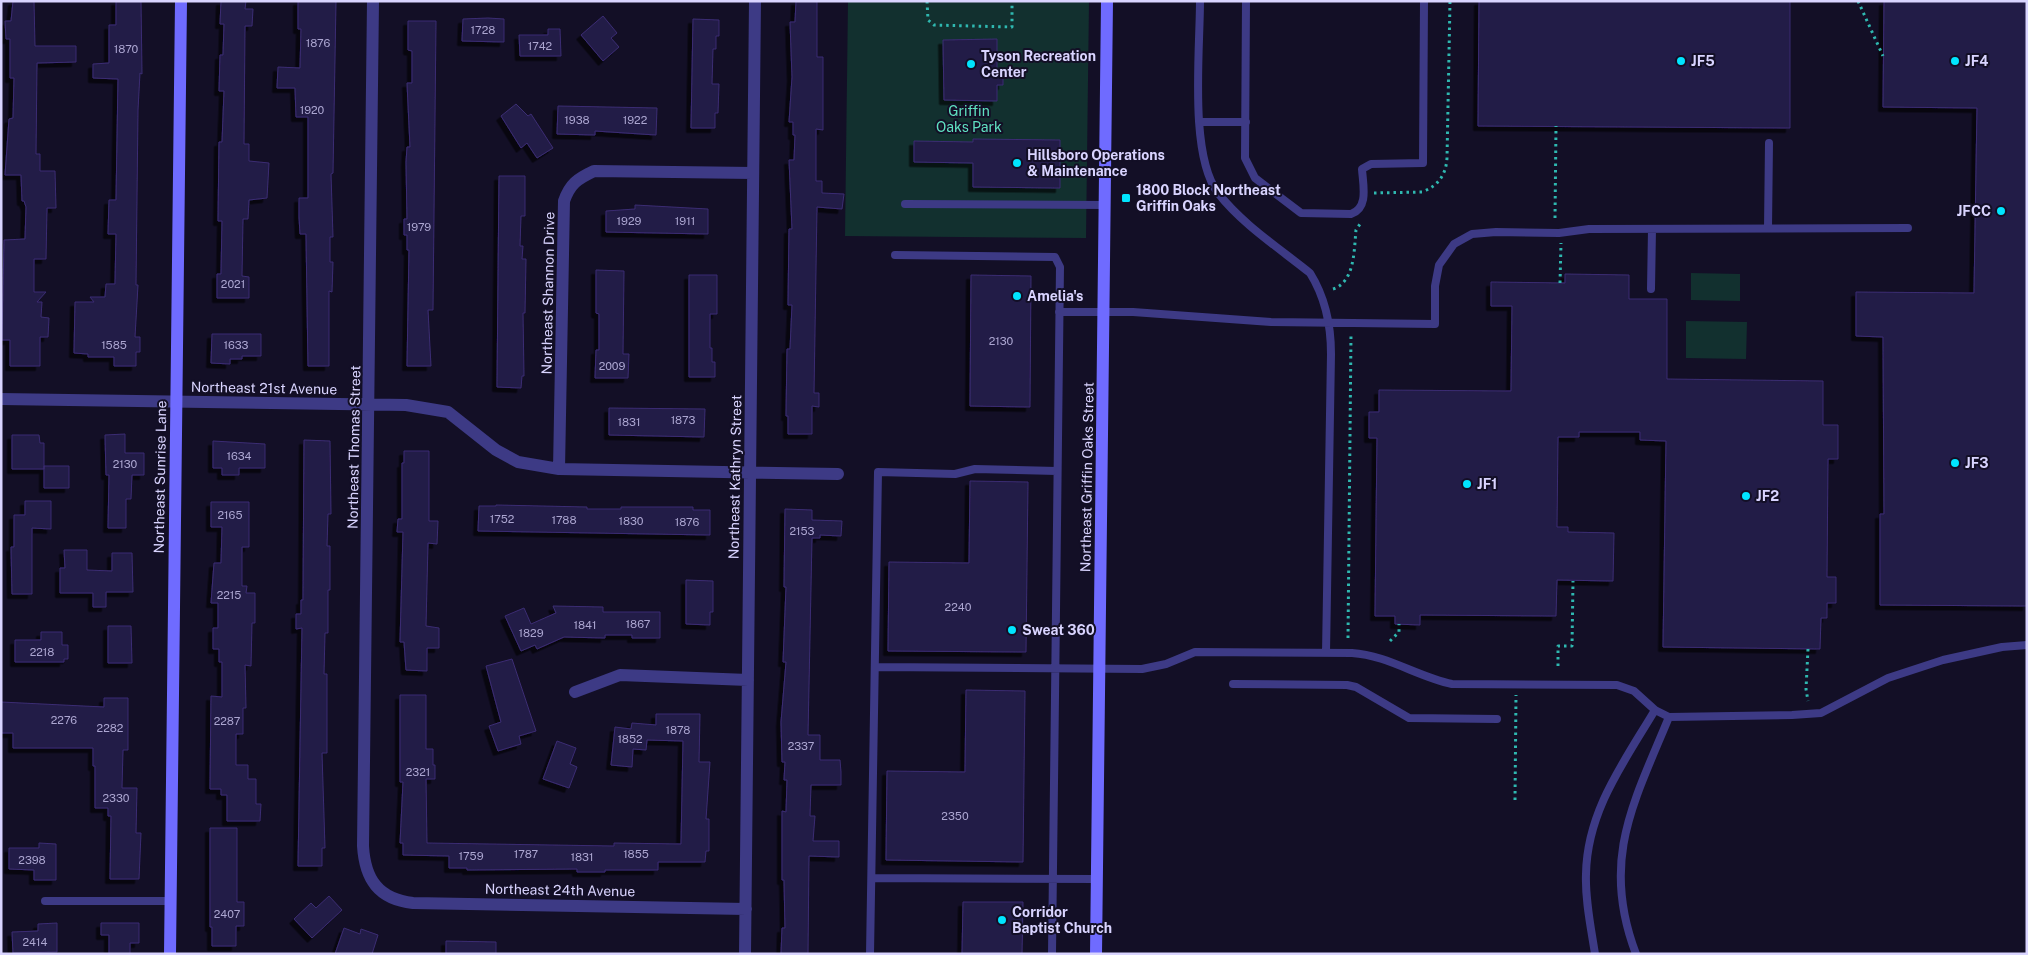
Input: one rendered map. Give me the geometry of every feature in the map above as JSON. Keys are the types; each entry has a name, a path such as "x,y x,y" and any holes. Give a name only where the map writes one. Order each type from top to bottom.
{"street":[{"name":"Northeast Sunrise Lane","path":"170,954 181,1"},
{"name":"Northeast Thomas Street","path":"373,1 363,846 364,863 370,878 378,888"},
{"name":"Northeast Kathryn Street","path":"745,954 755,1"},
{"name":"Northeast Griffin Oaks Street","path":"1096,954 1107,1"},
{"name":"Northeast Shannon Drive","path":"560,469 564,201 569,189 576,179 594,171 754,173"},
{"name":"Northeast 21st Avenue","path":"1,399 406,405 448,412 496,450 518,462 560,469 838,474"},
{"path":"575,692 620,675 748,680"},
{"name":"Northeast 24th Avenue","path":"378,888 392,898 413,903 746,909"}],"lane":[{"path":"1200,1 1199,122 1204,166 1217,192 1237,213 1310,273 1318,286 1328,323 1331,354 1326,653"},
{"path":"1246,1 1245,158 1252,173 1255,178 1301,213 1351,214 1358,212 1363,206 1362,169 1371,164 1422,163 1424,1"},
{"path":"1199,122 1246,122"},
{"path":"1768,228 1769,143"},
{"path":"905,204 1105,205"},
{"path":"1059,312 1104,312 1328,323 1436,324 1435,286 1439,265 1454,244 1472,234 1496,232 1558,233 1589,229 1908,228"},
{"path":"1651,289 1652,229"},
{"path":"896,255 1055,257 1060,267 1052,954"},
{"path":"870,954 878,472 955,474 975,468 1057,470"},
{"path":"875,667 1055,670 1153,668 1195,652 1364,654 1434,680 1452,684 1617,685 1634,691 1654,710 1669,717 1742,717 1821,712 1888,678 1903,673 1950,659 2002,647 2027,646"},
{"path":"1233,684 1347,685 1356,687 1409,718 1497,719"},
{"path":"1595,954 1586,874 1590,836 1605,793 1654,710"},
{"path":"1636,954 1622,908 1620,887 1623,844 1634,799 1669,717"},
{"path":"872,878 1097,879"},
{"path":"45,901 171,901"}],"path":[{"path":"927,1 928,20 934,26 1012,27 1012,1"},
{"path":"1858,1 1883,56"},
{"path":"1555,218 1556,126"},
{"path":"1560,283 1561,242"},
{"path":"1348,638 1351,323"},
{"path":"1558,666 1558,646 1572,646 1573,580"},
{"path":"1390,641 1399,632 1399,624"},
{"path":"1808,648 1806,689 1808,701"},
{"path":"1515,800 1516,685"}],"green space":[{"name":"Griffin Oaks Park","path":"848,1 1089,1 1086,238 845,236"},
{"path":"1691,273 1740,274 1740,301 1691,300"},
{"path":"1686,321 1747,322 1746,359 1686,358"}],"building":[{"path":"13,1 34,1 35,46 76,46 76,62 37,63 36,154 40,154 40,171 55,171 56,208 47,208 46,259 34,259 34,292 46,292 37,302 42,302 41,317 49,318 48,337 40,337 40,366 10,366 10,340 2,340 4,240 25,239 26,207 24,201 22,201 21,175 5,175 9,119 13,118 14,78 10,78 10,39 6,39 5,21 11,21"},
{"path":"116,1 141,1 142,74 140,73 138,110 136,285 138,285 135,337 140,337 140,352 136,352 136,366 114,366 114,357 88,357 88,354 74,353 75,302 94,302 90,297 105,297 106,284 115,284 116,234 108,234 109,200 116,200 118,79 93,78 93,64 109,63 109,25 116,25"},
{"path":"221,1 246,1 245,9 253,9 252,26 245,26 244,144 249,144 249,161 269,163 267,198 249,200 248,219 243,219 242,276 249,277 249,298 217,298 217,274 221,274 222,221 218,221 219,142 222,142 224,91 219,91 220,55 223,55 224,24 220,24"},
{"path":"298,1 336,1 333,173 331,174 333,237 330,237 330,262 333,262 332,292 329,291 329,366 308,366 306,234 300,234 299,198 308,198 308,117 296,117 295,88 277,88 278,67 300,68 301,29 298,29"},
{"path":"796,1 817,1 817,57 823,57 823,130 816,129 816,181 822,181 822,193 844,194 842,209 817,207 814,393 819,393 819,407 812,406 812,434 788,434 788,416 786,416 787,349 790,349 792,305 788,305 789,229 792,229 789,160 794,160 795,135 793,135 793,122 789,122 792,77 790,22 795,22"},
{"name":"JF5","path":"1479,1 1790,1 1790,128 1478,126"},
{"name":"JF3","path":"1884,1 2027,1 2027,606 1880,605 1880,514 1884,514 1883,337 1856,336 1856,292 1974,293 1977,108 1883,107"},
{"path":"603,16 617,33 611,38 619,47 603,61 581,35"},
{"path":"463,19 504,19 504,42 462,41"},
{"path":"693,19 719,20 719,36 716,36 716,49 713,49 712,84 719,84 718,113 715,113 715,128 691,128"},
{"path":"408,21 436,21 433,310 428,310 431,366 407,366 409,250 407,250 407,235 404,235 404,219 407,219 407,147 410,147 407,83 412,83 412,51 408,50"},
{"path":"548,29 560,29 561,56 520,56 519,35 548,35"},
{"name":"Tyson Recreation Center","path":"997,39 997,71 1003,71 1003,85 997,85 997,101 944,100 943,40"},
{"path":"516,104 528,116 531,114 553,148 537,158 527,143 521,148 501,116"},
{"path":"558,106 657,108 656,135 595,131 595,135 557,134"},
{"name":"Hillsboro Operations & Maintenance","path":"973,139 1060,140 1060,188 973,187 973,163 914,162 914,141 973,142"},
{"path":"499,176 525,176 525,216 521,216 520,246 523,246 522,259 526,259 525,313 523,313 524,376 522,376 521,388 497,387"},
{"path":"635,205 708,209 708,234 606,232 606,211 635,209"},
{"path":"596,270 624,271 623,354 629,354 628,378 595,378 596,350 599,350 599,314 596,313"},
{"name":"JF1","path":"1565,274 1629,275 1629,299 1667,299 1667,379 1823,381 1823,425 1838,425 1838,459 1828,459 1827,577 1836,577 1836,603 1827,603 1827,618 1821,618 1820,649 1663,647 1666,441 1640,440 1640,432 1579,432 1579,437 1558,437 1557,527 1568,527 1568,532 1614,533 1613,581 1557,580 1556,616 1420,615 1420,625 1395,624 1395,616 1375,616 1377,438 1369,438 1369,412 1379,412 1379,390 1511,391 1512,306 1491,306 1491,282 1565,283"},
{"path":"689,275 717,275 717,314 710,314 710,348 712,348 712,362 715,362 715,377 689,377"},
{"path":"971,275 1031,276 1030,407 970,406"},
{"path":"212,334 261,334 261,356 242,356 242,359 230,359 230,364 211,363"},
{"path":"609,408 705,409 704,437 609,435"},
{"path":"125,434 125,453 144,453 144,475 132,475 131,499 126,499 126,528 108,528 109,475 106,475 105,435"},
{"path":"12,435 39,435 40,443 44,443 44,469 12,469"},
{"path":"304,440 330,441 331,514 328,514 327,546 330,546 330,590 328,590 328,633 325,633 324,674 327,674 327,753 322,753 325,848 322,848 322,866 298,866 302,628 296,629 296,614 301,614 301,600 303,600"},
{"path":"213,441 265,444 265,468 239,468 239,475 222,475 222,468 213,468"},
{"path":"404,451 429,451 429,521 438,521 437,544 428,543 426,626 439,628 439,648 427,648 427,671 406,670 404,642 400,642 403,532 397,532 398,519 402,519 402,463 404,463"},
{"path":"44,466 69,466 69,488 44,488"},
{"path":"970,481 1028,482 1026,652 888,651 889,562 969,563"},
{"path":"25,501 51,501 51,529 32,528 32,594 12,594 11,547 14,547 14,515 25,515"},
{"path":"211,502 249,502 249,547 242,547 242,586 247,586 246,593 255,593 255,623 252,623 251,666 245,665 246,708 243,708 243,734 236,734 236,765 248,765 248,779 256,779 256,804 261,804 260,821 227,821 227,795 221,795 221,789 210,789 211,696 222,697 222,662 219,662 219,649 213,649 213,628 218,628 218,603 211,603 214,563 221,563 222,527 211,527"},
{"path":"479,506 587,507 587,509 693,507 693,510 710,510 710,535 478,531"},
{"path":"785,509 812,510 812,520 842,521 841,536 820,535 820,538 812,538 808,735 820,735 820,760 840,760 841,785 811,785 810,816 815,816 813,841 839,841 839,857 809,856 808,954 781,954 782,928 785,928 784,880 782,880 782,811 786,812 787,780 784,780 785,762 782,762 781,722 786,662 783,662 786,587 784,587"},
{"path":"64,550 87,550 87,570 112,571 112,553 132,553 133,592 106,592 106,607 93,607 93,593 60,593 60,568 65,568"},
{"path":"686,580 713,581 713,612 710,612 710,625 686,624"},
{"path":"553,606 603,607 603,612 660,612 660,638 632,638 632,635 605,635 605,638 564,637 537,649 535,645 521,651 505,616 524,608 531,624 556,613"},
{"path":"108,626 131,626 132,663 108,663"},
{"path":"41,632 62,632 62,645 68,645 68,659 64,659 64,662 15,662 15,640 41,640"},
{"path":"512,659 536,731 519,736 521,744 498,751 489,726 501,722 486,666"},
{"path":"966,690 1025,691 1023,862 886,860 887,771 965,772"},
{"path":"400,695 426,695 426,749 433,749 433,765 435,765 435,779 426,779 427,843 614,846 614,843 681,844 683,741 647,740 646,750 633,749 632,767 611,765 615,727 631,729 632,723 656,725 656,714 700,714 699,762 710,762 706,819 709,819 709,851 706,851 705,862 658,862 658,870 605,870 605,872 577,872 577,869 467,870 467,868 449,868 449,856 403,855 403,843 400,843 403,782 400,782"},
{"path":"104,698 128,698 128,750 123,750 122,788 137,788 136,833 141,833 139,879 110,879 111,816 108,816 108,808 95,808 93,748 13,748 13,733 1,733 1,702 104,707"},
{"path":"557,741 576,748 570,764 577,767 569,788 543,779"},
{"path":"210,828 237,828 237,902 244,902 244,926 236,926 236,946 212,946 212,927 210,927"},
{"path":"39,843 56,844 56,880 34,880 34,870 9,869 9,848 39,848"},
{"path":"329,896 342,910 312,938 294,919 311,903 316,908"},
{"path":"963,902 1023,902 1022,954 962,954"},
{"path":"57,923 57,952 13,953 12,932 38,931 38,924"},
{"path":"101,923 139,923 139,943 130,943 130,954 109,954 109,935 101,935"},
{"path":"344,928 360,934 361,929 378,935 372,954 335,954"},
{"path":"446,941 496,942 496,954 446,954"}],"place":[{"name":"JF5","path":"1681,61"},
{"name":"JF4","path":"1955,61"},
{"name":"Tyson Recreation Center","path":"971,64"},
{"name":"Hillsboro Operations & Maintenance","path":"1017,163"},
{"name":"1800 Block Northeast Griffin Oaks","path":"1126,198"},
{"name":"JFCC","path":"2001,211"},
{"name":"Amelia's","path":"1017,296"},
{"name":"JF3","path":"1955,463"},
{"name":"JF1","path":"1467,484"},
{"name":"JF2","path":"1746,496"},
{"name":"Sweat 360","path":"1012,630"},
{"name":"Corridor Baptist Church","path":"1002,920"}]}
